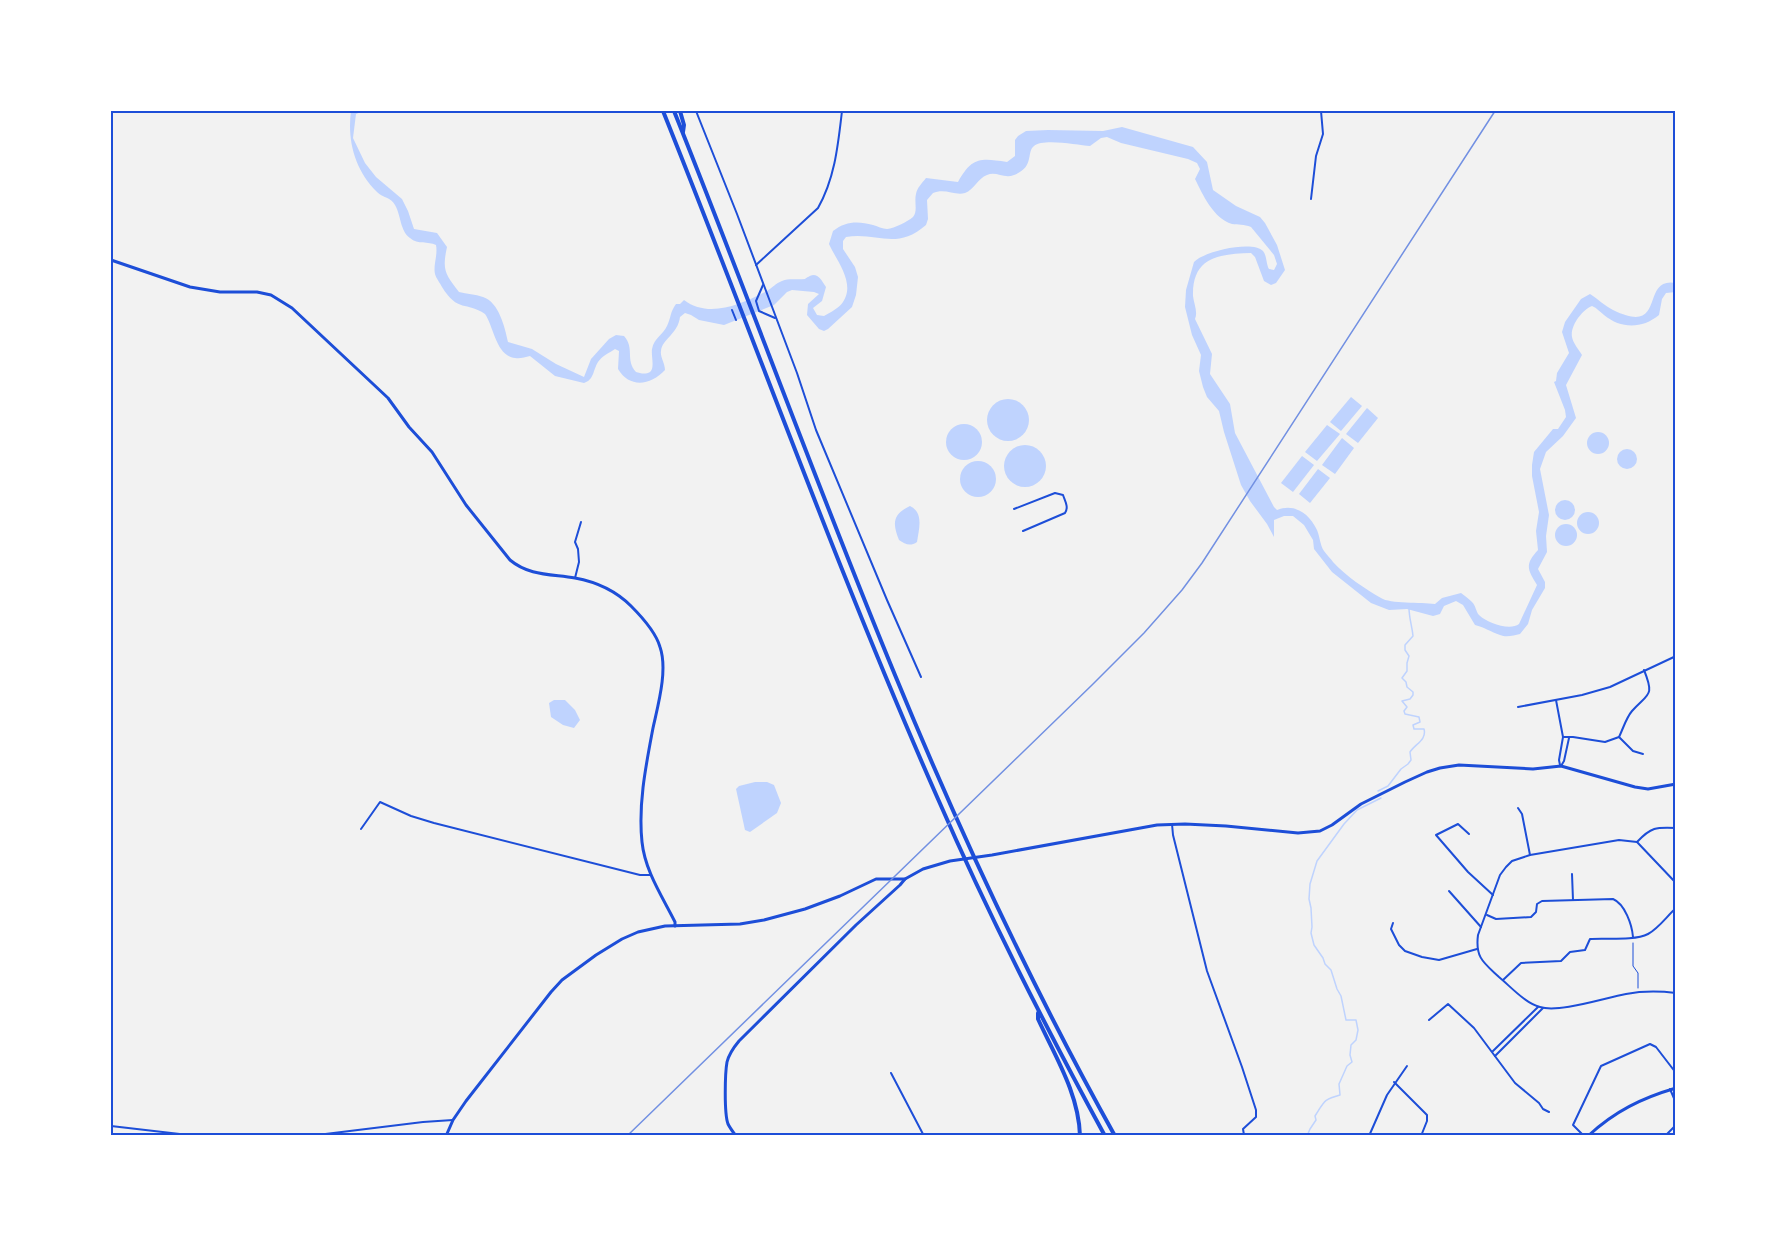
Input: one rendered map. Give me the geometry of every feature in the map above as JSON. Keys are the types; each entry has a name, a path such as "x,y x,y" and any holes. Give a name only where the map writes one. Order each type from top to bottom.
{"highway":[{"path":"663,111 905,724 960,849 1037,1009 1106,1136"},
{"path":"674,111 884,647 941,783 1024,963 1115,1136"},
{"path":"680,111 684,125 682,133"},
{"path":"1037,1009 1038,1019 1072,1093 1077,1110 1080,1136"}],"street":[{"path":"696,111 824,449 921,677"},
{"path":"756,265 812,214 825,196 834,166 842,111"},
{"path":"1311,199 1316,156 1323,134 1321,111"},
{"path":"111,260 189,287 220,292 257,292 271,295 286,303 388,398 409,427 436,457 466,506 510,560 518,567 533,572 575,578 600,585 621,598 644,622 661,648 663,674 647,764 641,812 642,842 651,875 675,926"},
{"path":"763,285 756,301 759,311 775,318"},
{"path":"732,310 736,320"},
{"path":"1014,509 1055,493 1063,495 1067,510 1065,513 1023,531"},
{"path":"575,578 579,562 575,542 581,522"},
{"path":"1518,707 1610,687 1676,656"},
{"path":"1563,737 1605,742 1619,737 1631,712 1648,694 1650,687 1644,670"},
{"path":"1556,700 1563,737 1558,760 1561,766"},
{"path":"1619,737 1633,751 1643,754"},
{"path":"1561,766 1569,738"},
{"path":"736,1136 728,1123 726,1113 726,1074 728,1060 738,1041 905,879 931,866 1172,824 1226,826 1298,833 1320,831 1360,804 1426,772 1459,765 1542,769 1561,766 1635,787 1648,789 1676,784"},
{"path":"361,829 380,802 411,816 434,823 640,875 651,875"},
{"path":"1518,808 1522,814 1530,855"},
{"path":"1172,824 1207,971 1256,1110 1256,1116 1243,1129 1244,1135"},
{"path":"1469,834 1458,824 1436,835 1468,872 1493,895"},
{"path":"1637,842 1648,831 1658,827 1676,828"},
{"path":"1676,883 1637,842 1619,840 1530,855 1512,861 1500,875 1478,935 1477,949 1483,961 1526,1000 1538,1007 1564,1007 1653,991 1676,993"},
{"path":"1572,874 1573,900"},
{"path":"446,1136 453,1120 466,1101 562,980 622,939 652,928 740,924 764,920 831,900 876,879 905,879"},
{"path":"1449,891 1482,927"},
{"path":"1487,915 1496,919 1531,917 1536,912 1537,904 1542,901 1613,899 1618,901 1632,929 1633,937"},
{"path":"1503,980 1521,963 1561,961 1570,952 1585,950 1590,939 1646,935 1676,908"},
{"path":"1393,923 1391,929 1399,945 1405,951 1422,957 1439,960 1477,949"},
{"path":"1429,1020 1448,1004 1474,1028 1515,1083 1549,1112"},
{"path":"1492,1052 1538,1007"},
{"path":"1495,1056 1543,1008"},
{"path":"1676,1073 1656,1047 1650,1044 1601,1066 1573,1125 1586,1136 1642,1098 1676,1088"},
{"path":"1369,1136 1394,1082 1407,1066"},
{"path":"891,1073 924,1136"},
{"path":"1394,1082 1427,1115 1421,1136"},
{"path":"1670,1089 1676,1103"},
{"path":"309,1136 453,1120"},
{"path":"1665,1136 1676,1125"},
{"path":"111,1126 197,1136"}],"path":[{"path":"1633,937 1633,966 1638,973 1638,993"}],"water":[{"path":"351,111 363,111 356,114 353,138 365,163 376,177 402,199 414,229 437,233 447,247 446,271 459,292 483,297 493,304 500,316 508,342 532,349 556,364 584,377 591,359 609,339 616,335 624,336 627,340 631,363 636,372 644,374 650,372 653,345 665,329 676,304 684,300 694,306 704,308 726,308 757,296 782,281 805,279 815,275 826,287 822,301 813,308 817,315 824,316 835,310 843,302 847,287 844,272 829,244 833,231 852,223 887,229 904,223 914,215 917,192 926,178 958,182 968,168 978,161 1007,162 1015,156 1015,140 1026,131 1103,131 1122,127 1193,147 1207,162 1213,190 1236,206 1260,217 1265,223 1277,245 1285,270 1276,283 1271,285 1264,281 1255,257 1251,253 1218,257 1202,266 1197,273 1193,296 1195,319 1212,354 1210,374 1230,404 1235,433 1274,507 1277,510 1295,509 1305,514 1314,524 1323,549 1333,562 1356,582 1381,598 1398,602 1435,604 1442,598 1461,593 1472,602 1478,614 1483,618 1510,627 1519,624 1537,585 1529,568 1538,550 1536,531 1539,512 1532,465 1534,452 1553,429 1558,429 1566,417 1554,382 1569,353 1562,332 1565,322 1581,299 1590,294 1613,310 1630,316 1641,316 1647,311 1658,288 1665,283 1676,283 1676,292 1666,293 1662,299 1659,315 1646,323 1632,326 1617,323 1592,306 1584,311 1575,323 1572,337 1582,355 1566,385 1576,418 1563,436 1546,452 1540,469 1549,515 1546,536 1547,552 1538,569 1545,582 1545,588 1532,610 1528,624 1520,634 1505,636 1475,625 1463,605 1456,601 1444,606 1440,614 1433,616 1407,609 1389,610 1371,603 1332,572 1314,549 1313,540 1304,525 1293,516 1284,516 1274,520 1274,537 1250,501 1241,485 1219,411 1207,397 1203,387 1199,371 1201,355 1192,335 1185,307 1186,290 1194,262 1208,254 1228,248 1258,248 1263,251 1269,269 1274,270 1277,264 1274,255 1251,227 1225,221 1214,211 1195,179 1200,169 1197,163 1121,143 1107,137 1101,138 1090,146 1053,142 1038,144 1032,149 1027,164 1021,172 1007,176 987,175 965,193 942,191 933,193 927,200 926,225 915,233 896,239 846,237 843,241 843,249 855,267 858,277 856,295 852,307 828,329 824,331 819,329 807,315 808,304 819,294 814,292 792,290 774,305 724,325 699,320 685,313 680,317 676,328 662,347 665,370 659,375 641,383 628,380 618,369 619,351 615,349 600,360 592,377 584,383 555,376 530,356 515,358 509,356 496,340 485,314 458,304 448,295 435,274 436,245 413,240 407,235 393,202 377,192 358,165 350,133"},
{"path":"1351,397 1362,406 1341,431 1330,422"},
{"path":"1008,399 1023,405 1029,420 1023,435 1008,441 993,435 987,420 993,405"},
{"path":"1367,408 1378,418 1358,443 1346,434"},
{"path":"964,424 977,429 982,442 977,455 964,460 951,455 946,442 951,429"},
{"path":"1327,425 1340,434 1317,461 1305,452"},
{"path":"1598,432 1606,435 1609,443 1606,451 1598,454 1590,451 1587,443 1590,435"},
{"path":"1342,438 1354,448 1335,474 1322,465"},
{"path":"1025,445 1040,451 1046,466 1040,481 1025,487 1010,481 1004,466 1010,451"},
{"path":"1623,449 1631,449 1637,455 1637,463 1631,469 1623,469 1617,463 1617,455"},
{"path":"1302,456 1314,465 1293,492 1281,483"},
{"path":"978,461 991,466 996,479 991,492 978,497 965,492 960,479 965,466"},
{"path":"1318,469 1330,478 1310,503 1299,494"},
{"path":"1561,500 1569,500 1575,506 1575,514 1569,520 1561,520 1555,514 1555,506"},
{"path":"910,506 917,513 919,521 917,542 910,545 899,540 895,524 900,512"},
{"path":"1588,512 1598,519 1599,523 1592,533 1588,534 1578,527 1577,523 1584,513"},
{"path":"1566,524 1574,527 1577,535 1574,543 1566,546 1558,543 1555,535 1558,527"},
{"path":"554,700 565,700 575,710 580,720 574,728 563,725 551,717 549,703"},
{"path":"755,782 767,782 774,785 781,803 777,813 750,832 745,830 736,789"}],"waterway":[{"path":"1378,791 1388,786 1401,769 1408,764 1411,760 1410,752 1424,736 1424,729 1414,729 1413,725 1420,722 1419,717 1405,714 1407,707 1402,701 1410,699 1413,695 1402,678 1407,671 1409,656 1405,645 1413,636 1409,607"},
{"path":"1307,1136 1323,1104 1340,1095 1339,1084 1347,1066 1352,1062 1351,1045 1356,1040 1358,1030 1356,1020 1346,1020 1341,996 1331,970 1314,945 1311,933 1310,884 1317,861 1344,824 1357,810 1381,798"}],"railway":[{"path":"627,1136 1092,685 1144,633 1182,590 1202,563 1495,111"}]}
